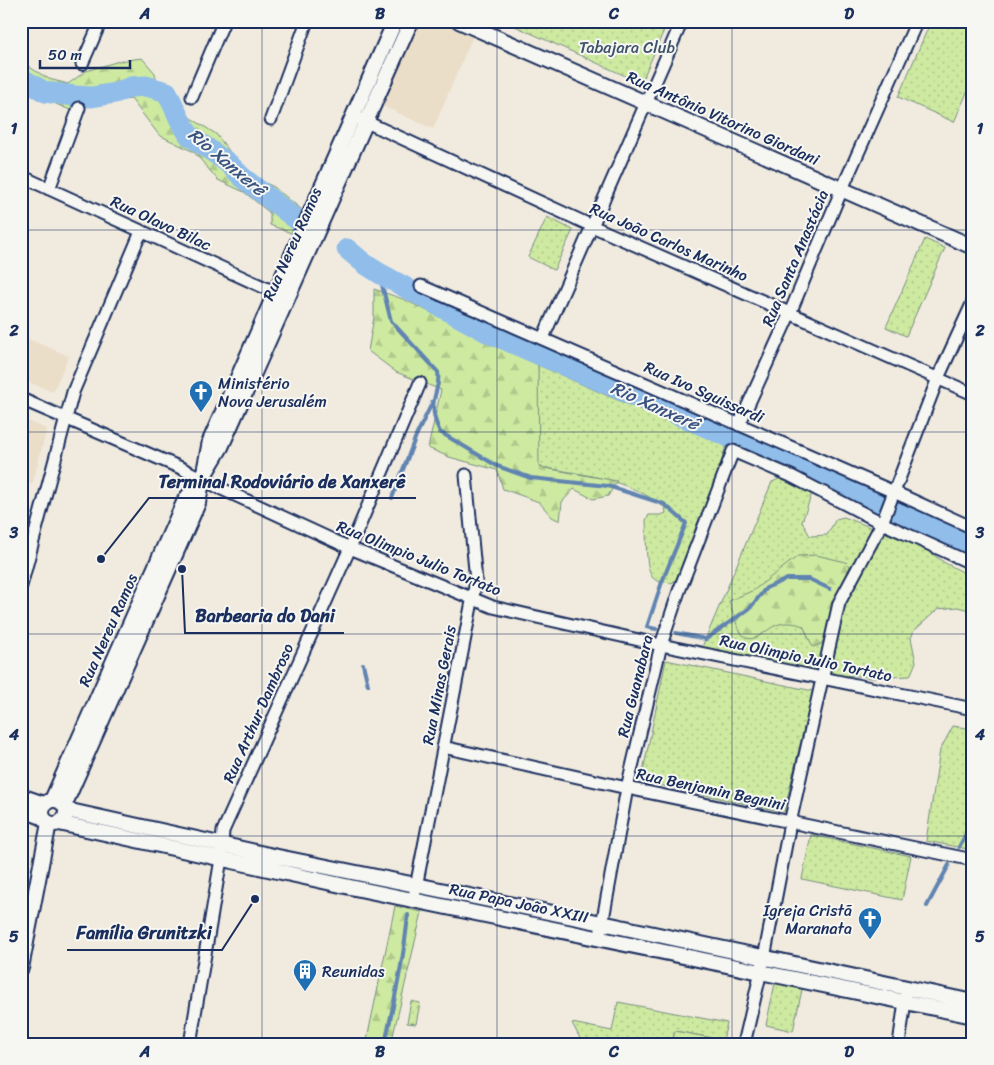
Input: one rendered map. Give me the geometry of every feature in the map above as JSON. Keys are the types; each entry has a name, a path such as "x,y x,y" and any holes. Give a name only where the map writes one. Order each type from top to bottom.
{"street":[{"path":"82,64 102,21"},
{"path":"192,97 224,21"},
{"path":"271,119 307,21"},
{"name":"Rua Nereu Ramos","path":"360,119 381,52 395,21"},
{"name":"Rua Nereu Ramos","path":"21,968 54,812 170,552 185,500 202,479 210,442 235,400 360,119 394,58 411,21"},
{"name":"Rua Antônio Vitorino Giordani","path":"459,21 973,246"},
{"path":"543,338 682,21"},
{"name":"Rua Santa Anastácia","path":"739,425 918,21"},
{"path":"381,52 394,58"},
{"path":"49,189 80,108"},
{"name":"Rua João Carlos Marinho","path":"360,119 592,226 973,394"},
{"name":"Rua Olavo Bilac","path":"21,176 282,295"},
{"path":"21,586 73,392 141,232"},
{"name":"Rua Ivo Sguissardi","path":"421,286 739,425 892,496 973,528"},
{"path":"744,1044 764,958 790,822 840,603 884,518 938,378 973,302"},
{"name":"Rua Arthur Dambroso","path":"190,1044 221,859 223,831 350,548 420,383"},
{"name":"Rua Olimpio Julio Tortato","path":"21,399 66,420 124,443 350,548 493,607 661,645 973,709"},
{"name":"Rua Guanabara","path":"600,937 627,788 661,645 679,590 733,451 884,518"},
{"name":"Rua Minas Gerais","path":"415,892 476,581 466,475"},
{"path":"884,518 973,564"},
{"name":"Rua Benjamin Begnini","path":"443,747 627,788 973,860"},
{"name":"Rua Papa João XXIII","path":"21,796 54,812"},
{"name":"Rua Papa João XXIII","path":"21,809 54,812 141,834 221,859 353,872 415,892 558,922 600,937 694,951 764,958 973,1002"},
{"name":"Rua Papa João XXIII","path":"141,834 221,844 350,887 415,892"},
{"path":"350,887 353,872"},
{"name":"Rua Papa João XXIII","path":"558,922 602,923 761,972 973,1016"},
{"path":"850,991 853,976"},
{"path":"898,1044 907,987"}],"shaded area":[{"path":"415,21 444,21 474,34 433,129 378,104"},
{"path":"21,336 69,356 53,392 21,379"},
{"path":"21,418 47,429 32,485 21,479"}],"green space":[{"name":"Tabajara Club","path":"504,21 668,21 641,83"},
{"path":"931,21 973,21 973,79 954,122 898,97"},
{"path":"142,58 155,73 161,99 216,134 247,174 274,187 301,209 291,233 270,225 270,213 244,192 218,180 194,152 159,135 131,99 90,104 70,110 21,89 21,62 49,79 68,84 86,71 119,61"},
{"path":"547,217 573,230 554,270 528,257"},
{"path":"925,239 945,248 906,336 886,327"},
{"path":"374,289 403,299 538,365 539,467 617,481 608,496 593,499 574,489 562,502 560,521 552,517 539,502 503,489 497,470 449,457 428,448 441,390 396,372 368,351 374,317"},
{"path":"538,365 613,398 712,433 727,443 714,486 696,526 691,546 676,579 672,583 655,580 650,573 647,559 646,520 649,515 666,513 665,508 651,498 619,484 586,475 534,466"},
{"path":"781,478 812,493 802,522 810,536 827,535 836,519 844,517 924,548 945,563 973,577 973,611 958,607 938,609 914,631 911,638 916,662 910,676 870,678 833,675 702,647 772,482"},
{"path":"816,555 846,562 850,566 840,590 826,636 821,644 813,647 803,626 792,623 783,623 775,626 754,638 744,637 729,601 754,590 798,556"},
{"path":"666,660 813,691 784,812 641,781"},
{"path":"953,726 973,729 973,850 926,841 940,750"},
{"path":"811,835 911,856 902,900 802,879"},
{"path":"395,906 422,912 391,1044 366,1044"},
{"path":"776,979 803,985 793,1031 766,1025"},
{"path":"411,1001 420,1003 416,1024 407,1023"},
{"path":"618,1002 727,1023 723,1040 675,1031 672,1044 583,1044 572,1023 612,1031"},
{"path":"675,1031 723,1040 723,1044 672,1044"}],"waterway":[{"name":"Rio Xanxerê","path":"21,78 45,92 75,96 92,97 115,93 131,87 146,86 167,92 189,135 228,163 242,177 301,223"},
{"name":"Rio Xanxerê","path":"347,249 379,273 487,332 741,442 962,542 973,545"},
{"path":"379,273 391,321 438,372 438,383 433,408 440,432 497,466 531,478 608,486 664,504 686,523 662,582 647,627 656,629"},
{"path":"392,498 416,436 433,401"},
{"path":"676,633 706,639 750,608 766,588 787,579 809,579 830,589"},
{"path":"363,664 368,685"},
{"path":"959,847 973,821"},
{"path":"927,906 949,865"},
{"path":"385,1044 401,964 408,915"}],"place":[{"name":"Ministério Nova Jerusalém","path":"201,413"},
{"name":"Terminal Rodoviário de Xanxerê","path":"101,559"},
{"name":"Barbearia do Dani","path":"182,569"},
{"name":"Família Grunitzki","path":"255,899"},
{"name":"Igreja Cristã Maranata","path":"870,940"},
{"name":"Reunidas","path":"305,992"}]}
